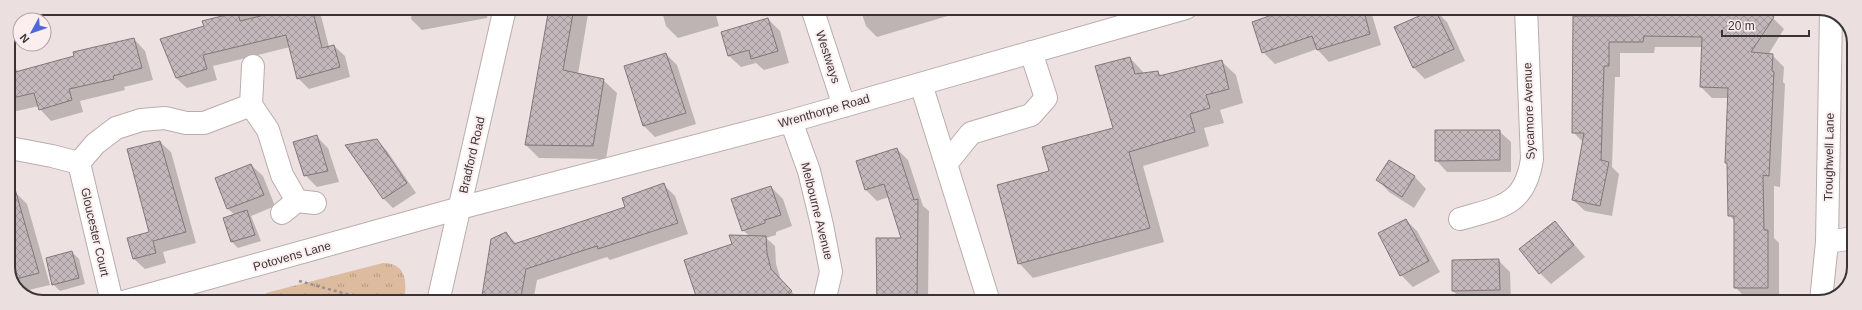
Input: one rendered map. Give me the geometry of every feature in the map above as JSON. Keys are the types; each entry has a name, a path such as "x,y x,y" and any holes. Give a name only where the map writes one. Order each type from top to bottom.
{"street":[{"name":"Bradford Road","path":"440,295 503,15"},
{"name":"Westways","path":"814,15 844,106"},
{"name":"Wrenthorpe Road","path":"460,208 791,121 1161,15"},
{"name":"Sycamore Avenue","path":"1460,219 1502,206 1520,194 1529,177 1532,160 1526,15"},
{"name":"Troughwell Lane","path":"1822,294 1827,242 1831,18"},
{"path":"946,164 971,133 1030,115 1046,98 1031,52"},
{"path":"253,66 251,105 268,130 282,175 298,206"},
{"path":"921,84 987,295"},
{"path":"15,149 79,163 95,144 116,128 141,120 165,118 186,123 204,123 251,105"},
{"name":"Melbourne Avenue","path":"791,121 809,170 822,225 831,272 826,295"},
{"name":"Gloucester Court","path":"79,163 110,295"},
{"name":"Potovens Lane","path":"152,295 460,208"},
{"path":"1827,242 1847,239"}],"path":[{"path":"294,280 350,295"}],"green space":[{"path":"383,263 397,266 404,275 405,281 404,295 266,295 266,293"}],"building":[{"path":"226,15 239,15 240,21 264,15 314,15 322,48 334,45 340,67 297,79 286,35 203,55 207,69 176,78 160,39 204,26 202,21"},
{"path":"548,15 573,15 563,70 604,79 593,146 525,145"},
{"path":"1272,15 1365,15 1370,34 1317,50 1312,36 1262,53 1252,22"},
{"path":"1421,15 1438,15 1454,49 1413,68 1394,27"},
{"path":"1771,15 1774,17 1751,52 1773,54 1772,71 1774,72 1769,176 1763,175 1764,230 1768,230 1768,288 1734,288 1734,216 1728,216 1727,163 1725,163 1728,88 1700,87 1702,37 1644,36 1643,42 1609,42 1609,66 1604,66 1601,160 1609,162 1600,206 1572,200 1584,133 1572,133 1573,16"},
{"path":"768,18 778,51 751,59 749,50 728,56 721,32"},
{"path":"134,38 142,68 113,76 114,79 69,89 72,100 39,110 34,93 15,97 15,72 74,56 73,52"},
{"path":"666,53 686,113 643,126 624,66"},
{"path":"1130,57 1135,74 1158,71 1159,76 1222,60 1229,89 1206,95 1210,108 1190,114 1195,132 1129,152 1150,228 1018,264 997,185 1049,171 1042,147 1113,128 1095,66"},
{"path":"1435,130 1500,130 1500,160 1435,161"},
{"path":"317,135 328,171 304,176 293,142"},
{"path":"377,139 407,183 383,199 345,145"},
{"path":"160,141 186,232 153,241 156,253 133,259 127,238 149,232 127,149"},
{"path":"897,148 914,200 918,199 917,295 877,295 876,238 901,238 884,184 865,190 856,161"},
{"path":"1389,160 1415,176 1402,197 1376,180"},
{"path":"251,164 264,195 227,209 215,178"},
{"path":"664,183 678,223 598,249 597,246 526,269 521,295 482,295 491,239 506,232 514,244 625,207 622,198"},
{"path":"771,186 781,215 765,220 765,223 742,231 731,199"},
{"path":"15,189 39,273 17,278 15,269"},
{"path":"247,210 255,235 231,242 223,218"},
{"path":"1406,219 1429,261 1400,276 1378,233"},
{"path":"1555,221 1574,245 1539,274 1519,249"},
{"path":"729,235 766,236 767,253 771,269 792,291 788,295 696,295 684,260 732,244"},
{"path":"72,251 79,278 52,285 46,258"},
{"path":"1499,259 1500,290 1452,291 1452,260"}]}
